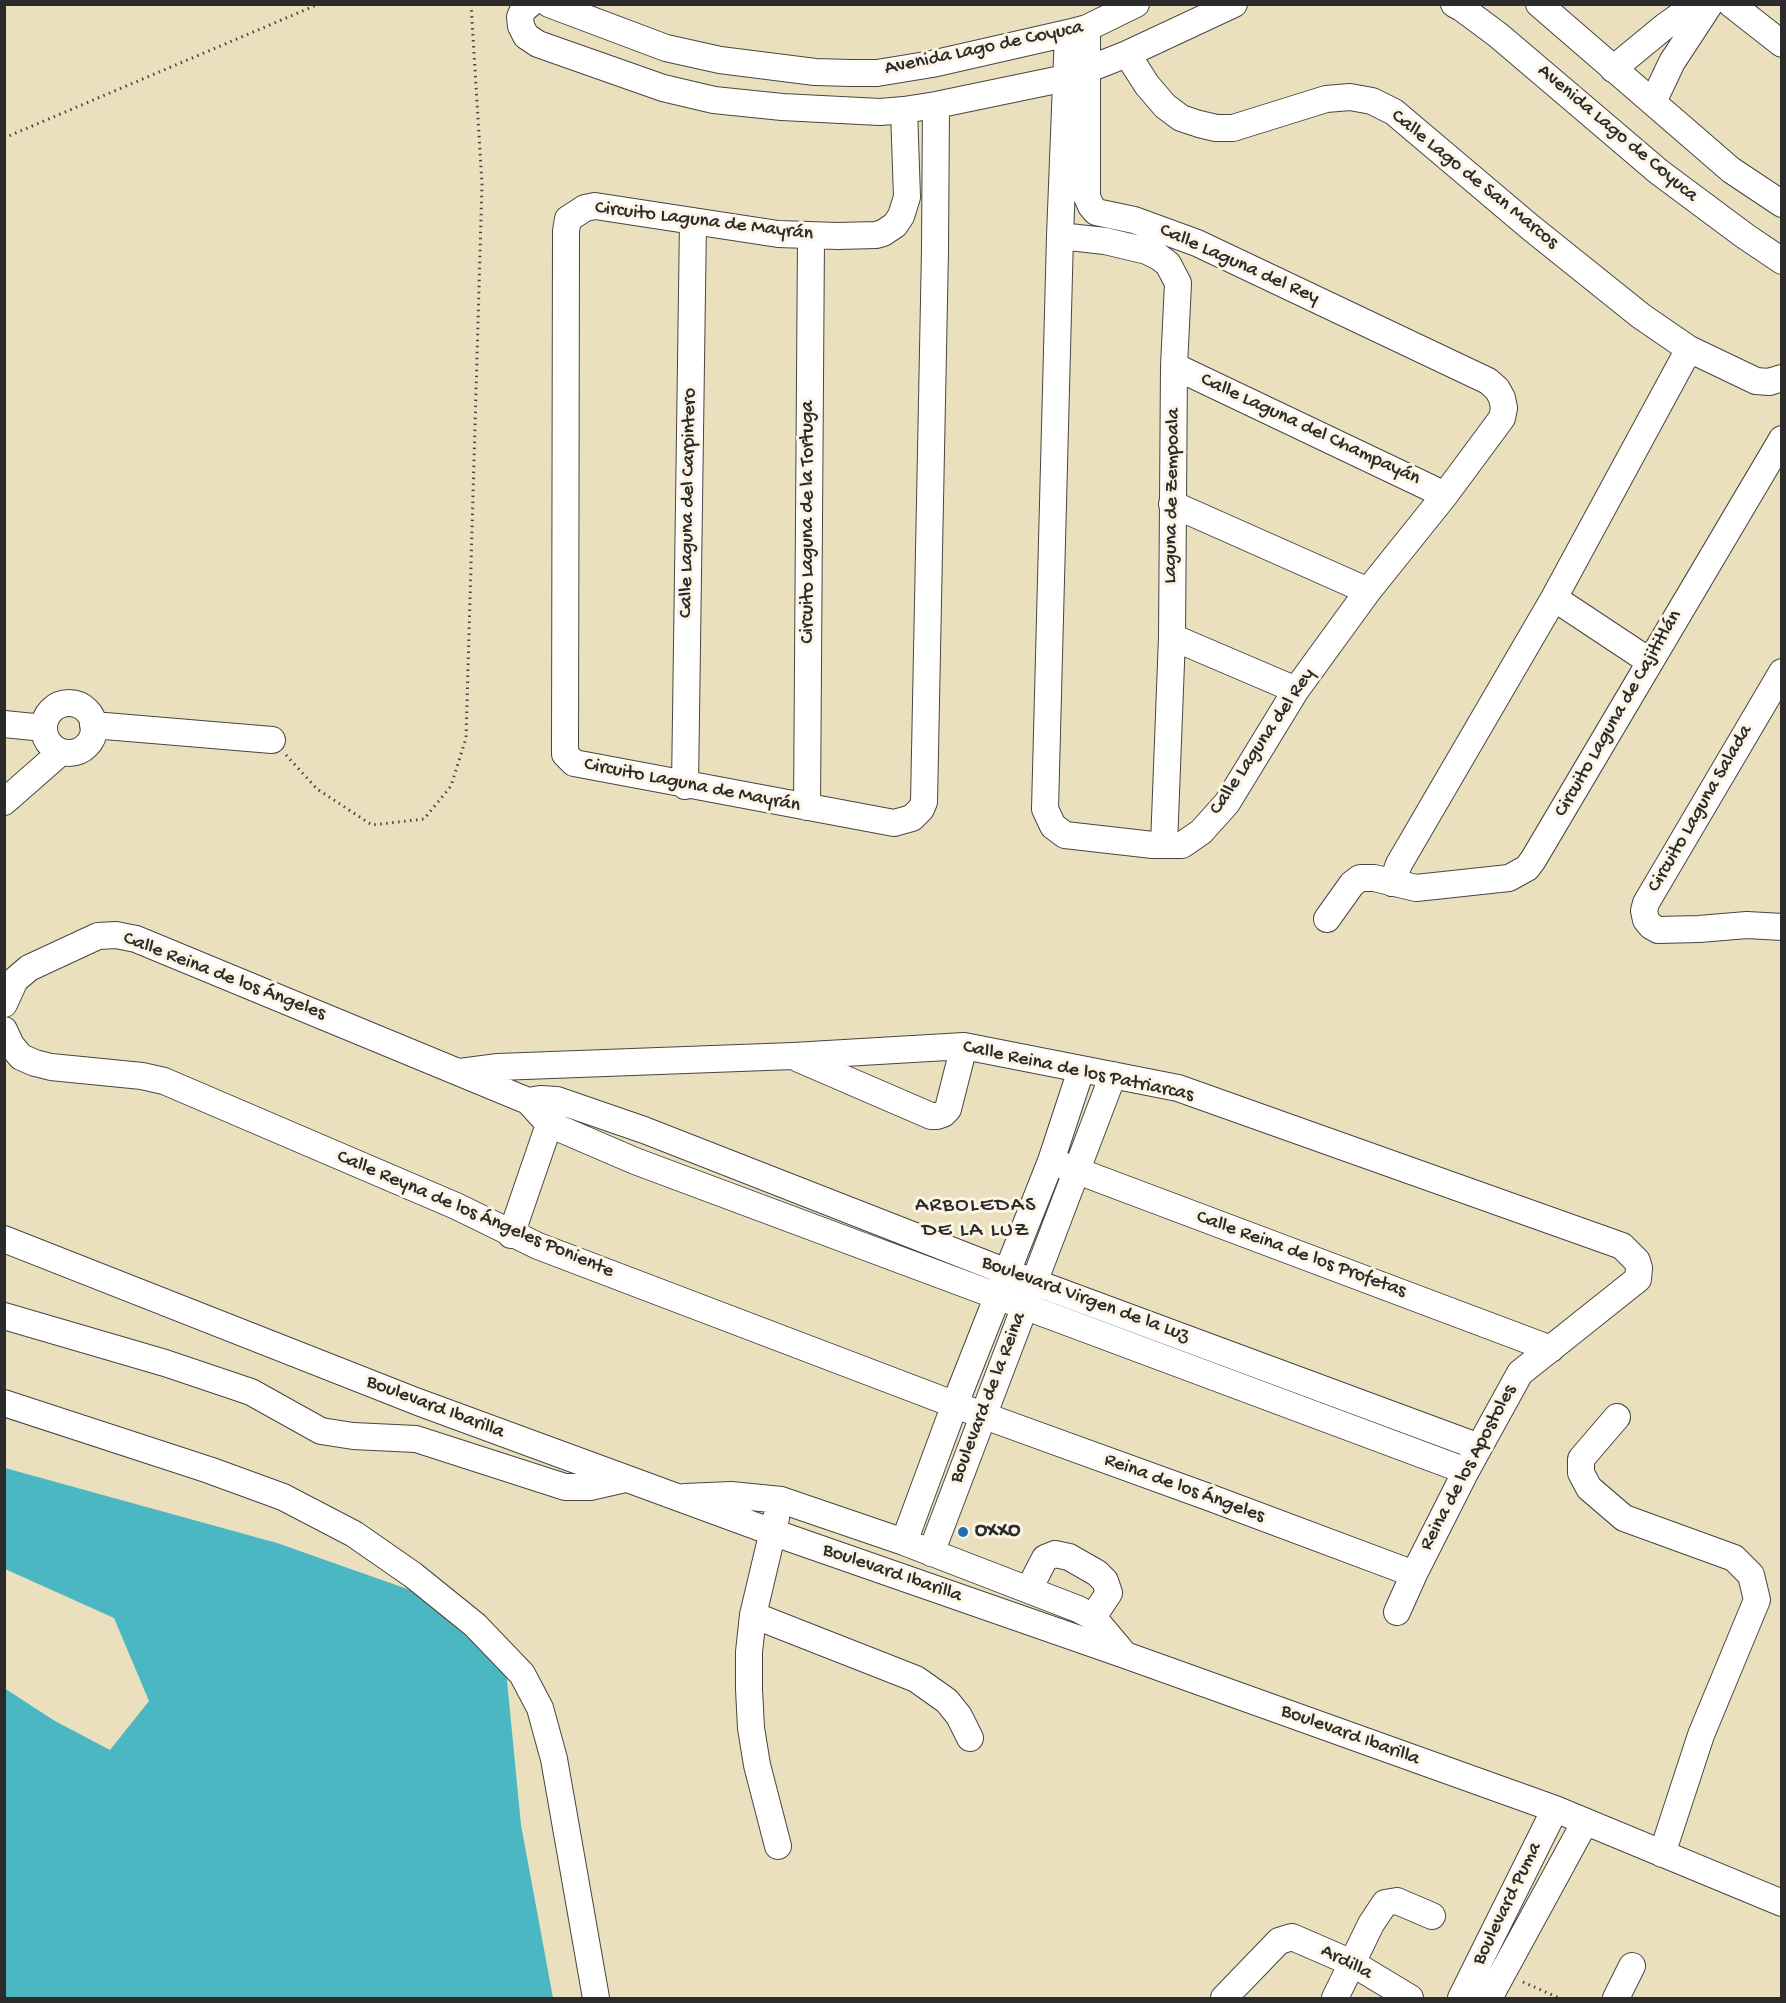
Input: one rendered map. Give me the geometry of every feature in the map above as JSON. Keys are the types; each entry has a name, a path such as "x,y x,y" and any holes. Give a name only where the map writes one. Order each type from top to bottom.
{"street":[{"path":"530,4 523,10 520,17 526,36 538,44 663,88 714,100 782,107 871,111 904,110 936,105 1077,74 1127,54 1234,4"},
{"name":"Avenida Lago de Coyuca","path":"549,4 666,48 720,60 815,72 877,73 932,64 1077,30 1136,4"},
{"name":"Avenida Lago de Coyuca","path":"1454,4 1498,35 1659,172 1782,261"},
{"path":"1539,4 1731,170 1782,204"},
{"path":"1613,69 1696,4"},
{"path":"1653,102 1672,62 1710,4"},
{"path":"1731,4 1782,44"},
{"name":"Calle Laguna del Rey","path":"1077,30 1077,74 1088,197 1096,212 1134,220 1197,243 1488,381 1497,389 1504,408 1502,418 1445,495 1368,591 1296,690 1227,803 1201,832 1182,845 1065,835 1053,826 1045,810 1060,236 1077,74"},
{"name":"Calle Lago de San Marcos","path":"1127,54 1147,86 1165,106 1180,118 1216,128 1233,128 1326,99 1350,97 1372,101 1394,112 1530,227 1641,316 1689,349 1756,381 1769,382 1782,378"},
{"path":"814,108 815,72"},
{"name":"Circuito Laguna de Mayrán","path":"904,110 907,197 901,216 895,225 876,235 811,236 741,230 595,206 585,208 568,219 566,231 565,754 574,763 685,786 894,823 912,818 918,813 924,801 936,105"},
{"name":"Calle Laguna del Carpintero","path":"685,786 693,221"},
{"name":"Circuito Laguna de la Tortuga","path":"807,807 811,236"},
{"name":"Laguna de Zempoala","path":"1060,236 1105,241 1147,251 1168,264 1178,283 1174,366 1172,637 1164,845"},
{"path":"1392,884 1399,864 1554,598 1689,349"},
{"name":"Calle Laguna del Champayán","path":"1174,366 1445,495"},
{"name":"Circuito Laguna de Cajititlán","path":"1327,919 1352,884 1360,878 1374,878 1416,888 1509,878 1527,868 1782,439"},
{"path":"1172,504 1368,591"},
{"path":"1554,598 1649,661"},
{"path":"1172,637 1296,690"},
{"name":"Circuito Laguna Salada","path":"1778,919 1658,930 1646,920 1644,911 1646,903 1782,672"},
{"path":"4,802 62,753 77,752 84,748 93,734 91,717 86,710 70,703 54,708 48,714 44,728 49,743 62,753"},
{"path":"4,724 44,728"},
{"path":"93,725 272,740"},
{"name":"Calle Reina de los Ángeles","path":"4,1004 15,980 29,968 98,936 116,934 136,939 528,1101 540,1099 553,1112"},
{"name":"Calle Reyna de los Ángeles Poniente","path":"4,1030 11,1045 21,1057 35,1063 51,1067 142,1076 164,1081 456,1206 511,1235 955,1404"},
{"path":"794,1056 931,1116 937,1116 943,1114 948,1108 964,1046"},
{"name":"Calle Reina de los Patriarcas","path":"552,1065 794,1056 964,1046 1178,1088 1622,1246 1633,1255 1639,1268"},
{"path":"511,1235 553,1112 552,1065"},
{"name":"Calle Reina de los Ángeles","path":"460,1072 498,1067 552,1065"},
{"name":"Boulevard de la Reina","path":"904,1542 955,1404 1051,1161 1081,1070"},
{"name":"Boulevard de la Reina","path":"931,1553 1113,1075"},
{"name":"Boulevard Virgen de la Luz","path":"553,1112 655,1135 1002,1283 1479,1447"},
{"name":"Calle Reina de los Profetas","path":"1051,1161 1551,1349"},
{"name":"Boulevard Ibarilla","path":"4,1239 365,1382 625,1479 1555,1809 1782,1902"},
{"name":"Reina de los Apostoles","path":"1397,1612 1466,1471 1520,1373 1638,1279 1639,1268"},
{"name":"Boulevard Virgen de la Luz","path":"1029,1293 1466,1471"},
{"path":"4,1316 251,1392 321,1431 353,1436 416,1439 565,1487 590,1487 625,1479"},
{"path":"4,1403 209,1470 283,1497 354,1534 413,1575 475,1625 522,1674 540,1707 554,1759 596,1998"},
{"name":"Reina de los Ángeles","path":"955,1404 1414,1575"},
{"path":"1617,1417 1581,1460 1581,1473 1590,1488 1624,1518 1734,1558 1751,1575 1757,1600 1701,1735 1662,1854"},
{"path":"675,1497 731,1495 781,1500 904,1542 1063,1602 1093,1617 1125,1655"},
{"path":"778,1846 757,1765 751,1728 749,1652 753,1615 781,1500"},
{"path":"1029,1589 1045,1558 1055,1554 1069,1557 1097,1573 1105,1581 1109,1593 1093,1617"},
{"path":"753,1615 916,1679 946,1701 959,1716 970,1738"},
{"name":"Boulevard Puma","path":"1461,1998 1555,1809"},
{"name":"Boulevard Puma","path":"1489,1998 1585,1822"},
{"path":"1335,1998 1371,1924 1385,1903 1397,1901 1432,1916"},
{"name":"Ardilla","path":"1224,1998 1279,1941 1292,1937 1352,1964 1410,1998"},
{"path":"1616,1998 1632,1966"}],"path":[{"path":"4,138 319,4"},
{"path":"272,740 317,789 372,825 424,819 451,786 466,738 482,184 471,4"},
{"path":"1502,1972 1559,1998"}],"water":[{"path":"5,1468 277,1543 413,1591 506,1670 521,1825 553,1998 5,1998 4,1688 55,1721 110,1750 149,1701 114,1618 5,1569"}],"place":[{"name":"OXXO","path":"963,1532"}],"district":[{"name":"ARBOLEDAS DE LA LUZ","path":"976,1220"}]}
